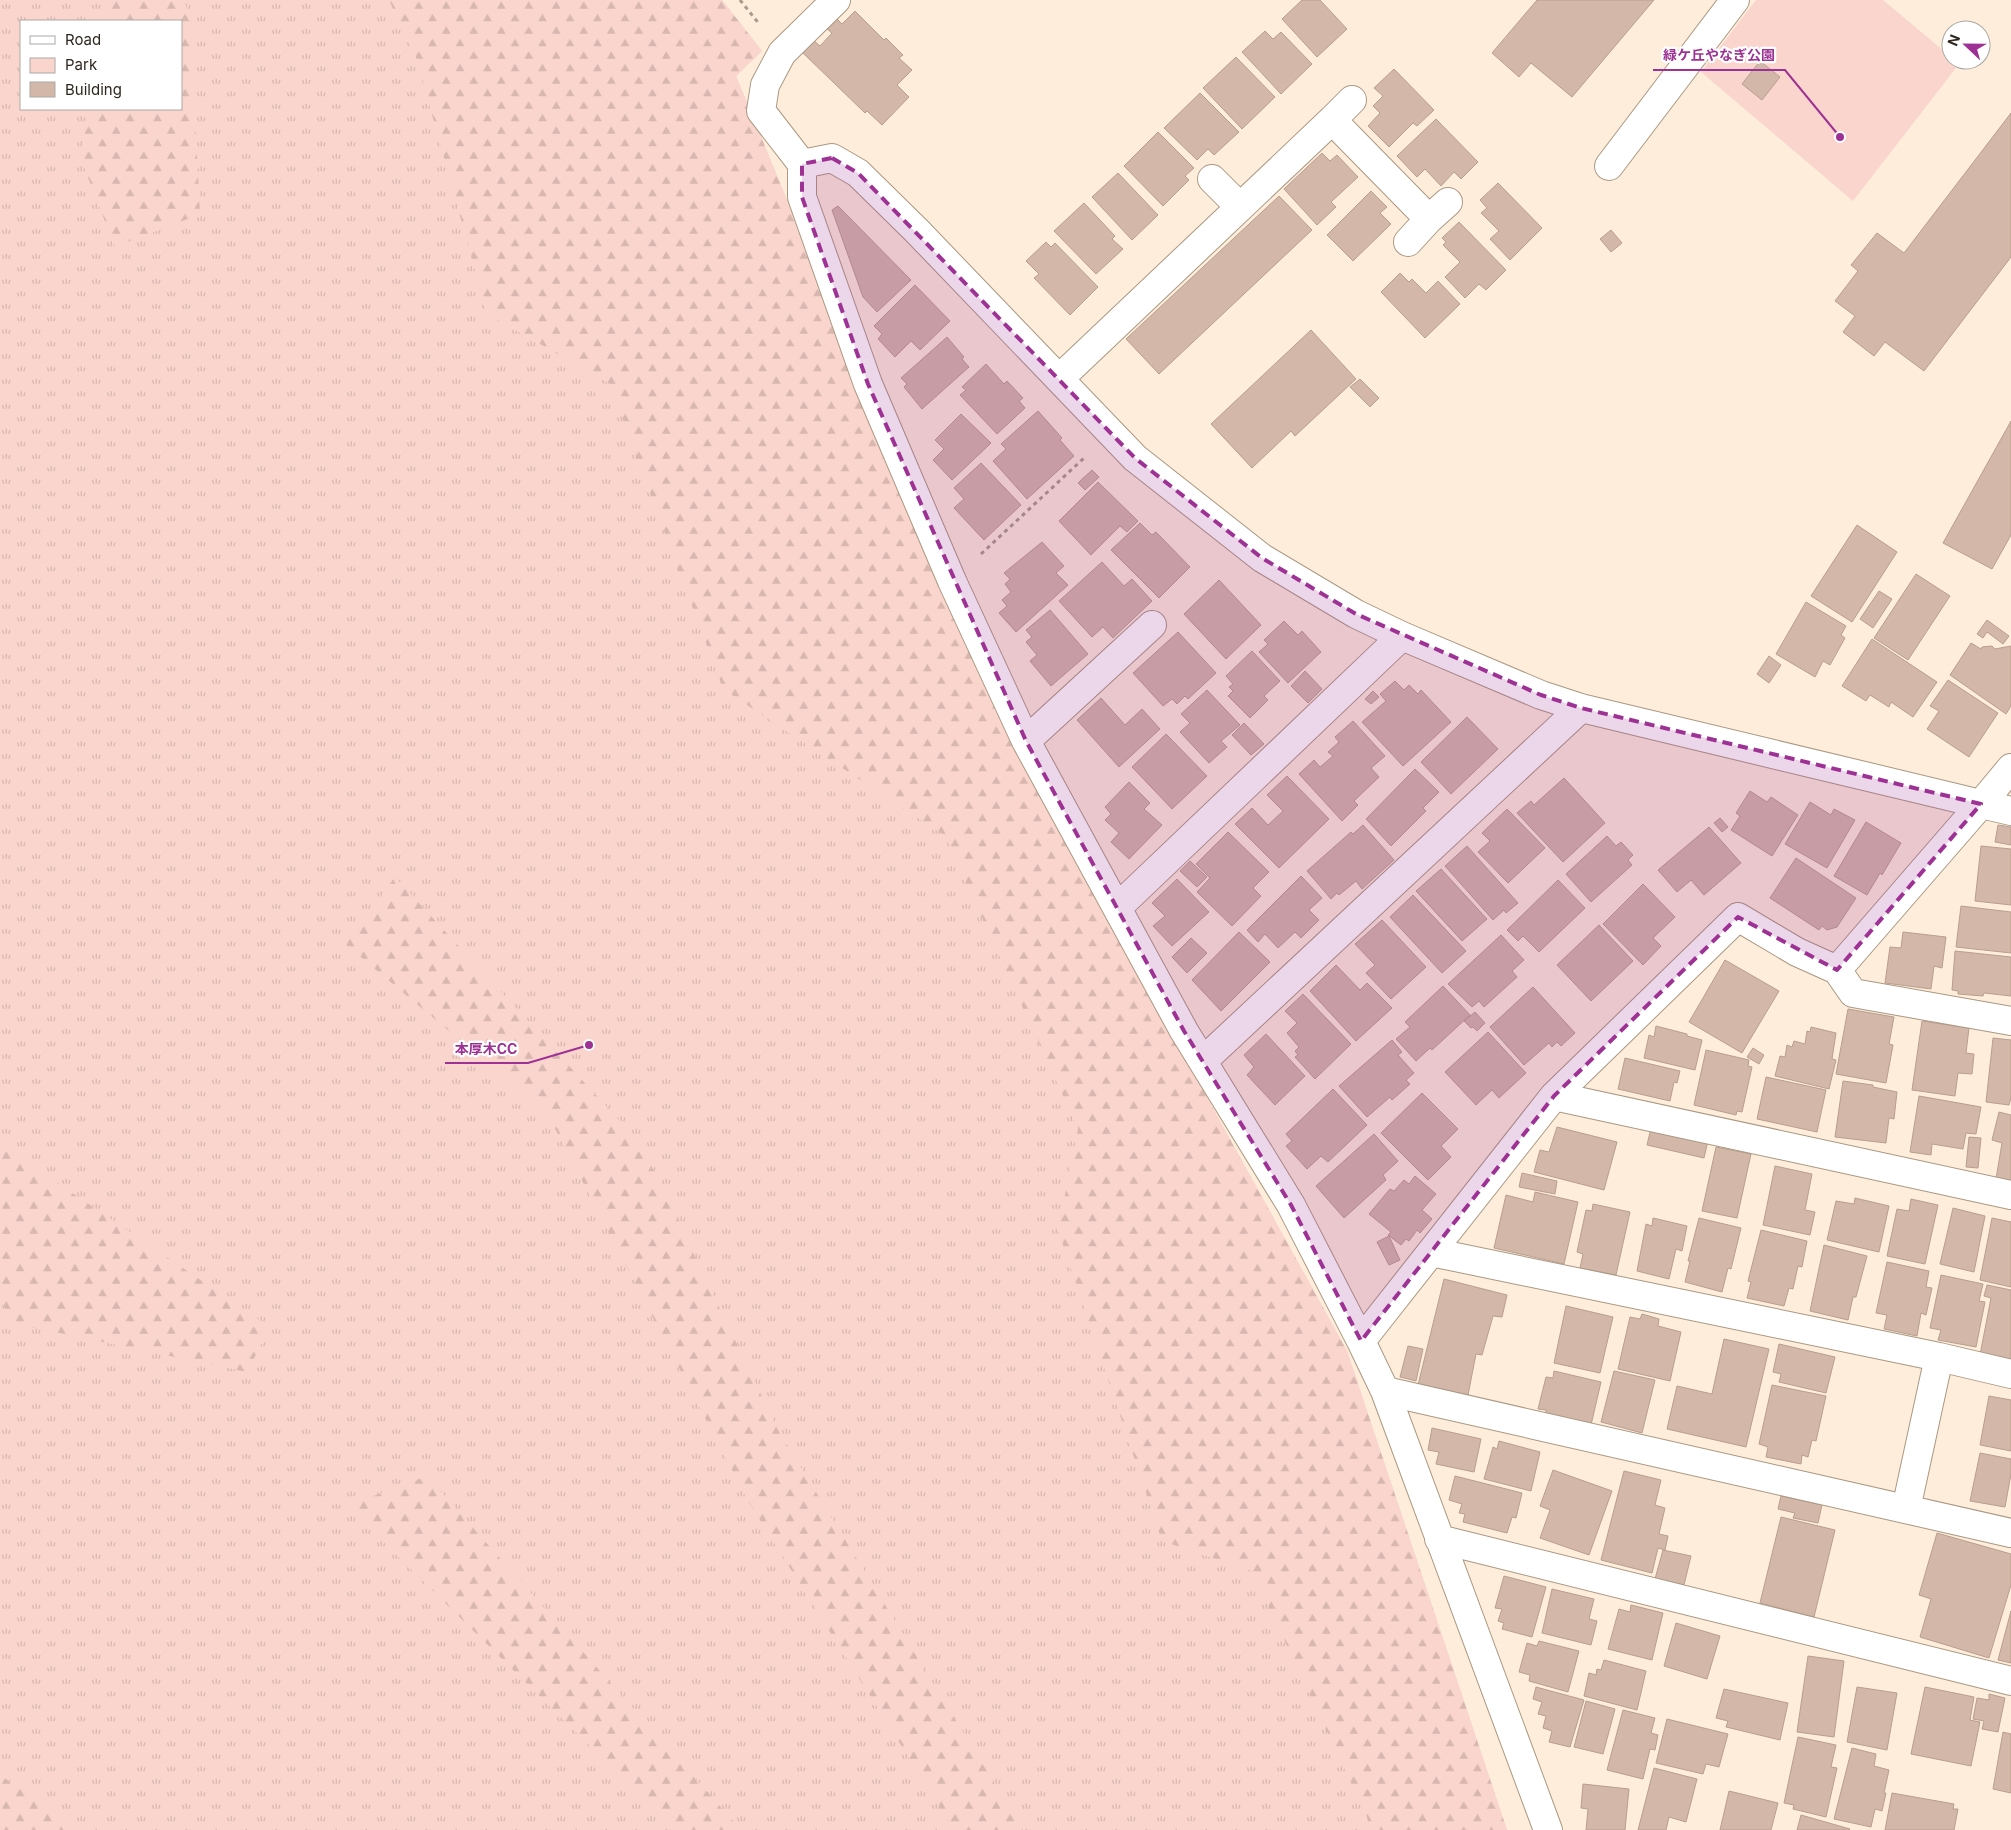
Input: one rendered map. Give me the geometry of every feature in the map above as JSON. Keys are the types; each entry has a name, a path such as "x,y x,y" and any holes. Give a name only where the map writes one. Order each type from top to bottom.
{"street":[{"path":"836,0 782,53 765,85 762,110 802,164 802,197 810,224 868,384 952,581 1026,741 1184,1031 1204,1060 1291,1205 1362,1341 1384,1392 1548,1830"},
{"path":"1609,166 1735,0"},
{"path":"1059,379 1352,100"},
{"path":"1332,120 1439,211 1408,242"},
{"path":"802,164 832,158 858,173 917,231 1134,458 1262,558 1356,614 1402,636 1541,695 1581,708 2011,811"},
{"path":"1212,180 1240,207"},
{"path":"1026,741 1152,626"},
{"path":"1117,908 1402,636"},
{"path":"1204,1060 1581,708"},
{"path":"1837,970 2011,768"},
{"path":"1362,1341 1554,1096 1738,917 1797,952 1837,970 1853,993 2011,1022"},
{"path":"1554,1096 2011,1195"},
{"path":"1432,1252 1939,1357 2011,1374"},
{"path":"1906,1509 1939,1357"},
{"path":"1384,1392 2011,1533"},
{"path":"1439,1539 2011,1681"}],"path":[{"path":"952,581 1110,433"}],"highlighted area":[{"path":"832,158 858,173 1135,458 1262,558 1356,614 1541,695 1581,708 1981,804 1837,970 1738,917 1554,1096 1361,1341 1291,1205 1184,1031 1026,741 868,384 802,197 802,164"}],"green space":[{"path":"0,0 722,0 762,51 736,76 1009,739 1347,1351 1507,1830 0,1830"},
{"path":"108,0 184,0 190,17 200,214 115,247 80,157 89,110 182,110 182,20 106,20 109,6"},
{"path":"389,0 722,0 762,51 736,76 1009,739 1347,1351 1507,1830 1373,1830 1252,1571 1162,1541 1058,1230 1078,1129 945,836 723,689 609,383 487,314 417,60"},
{"path":"1756,0 1883,0 1941,49 1941,70 1954,70 1853,201 1701,72"},
{"path":"395,877 641,1144 778,1430 1023,1830 954,1830 748,1501 547,1113 345,944"},
{"path":"0,1144 270,1327 247,1372 16,1324 0,1301"},
{"path":"427,1476 741,1830 675,1830 347,1506"},
{"path":"0,1775 78,1830 0,1830"}],"building":[{"path":"1302,0 1320,0 1347,29 1317,57 1282,19"},
{"path":"1537,0 1654,0 1572,97 1531,63 1519,77 1492,53"},
{"path":"855,11 884,40 886,38 903,55 899,58 912,70 897,85 909,97 882,125 867,111 865,113 802,52 813,40 820,46 832,33 827,29 837,19 842,24"},
{"path":"1265,31 1273,39 1281,32 1312,64 1281,94 1242,52"},
{"path":"1236,57 1275,97 1242,129 1203,88"},
{"path":"1760,61 1780,77 1762,100 1742,84"},
{"path":"1394,69 1434,110 1417,126 1413,123 1389,147 1368,126 1380,113 1373,106 1383,96 1374,88"},
{"path":"1200,93 1239,132 1214,155 1208,149 1197,160 1164,128"},
{"path":"2011,113 2011,257 1924,371 1885,342 1874,356 1843,332 1855,316 1835,301 1858,271 1851,265 1877,233 1904,253"},
{"path":"1436,119 1478,162 1461,179 1454,172 1441,186 1425,169 1417,177 1397,156"},
{"path":"1158,132 1194,168 1185,176 1189,180 1163,206 1124,166"},
{"path":"1322,153 1330,161 1337,155 1358,177 1331,202 1336,207 1317,225 1284,189"},
{"path":"1118,173 1158,215 1132,240 1092,197"},
{"path":"1498,183 1542,228 1510,260 1490,239 1499,231 1481,213 1487,208 1480,200"},
{"path":"1371,191 1387,207 1380,213 1391,224 1353,261 1327,235"},
{"path":"1279,196 1312,230 1159,374 1126,339"},
{"path":"1084,203 1115,236 1112,239 1123,249 1096,274 1054,231"},
{"path":"838,206 911,280 877,312 863,297 832,210"},
{"path":"1459,222 1506,270 1486,290 1479,284 1465,298 1445,277 1460,262 1443,245 1446,242 1442,238"},
{"path":"1611,230 1622,243 1611,252 1600,239"},
{"path":"1046,242 1051,247 1055,243 1098,287 1070,315 1034,278 1039,274 1026,261"},
{"path":"1400,273 1409,282 1412,279 1426,293 1438,281 1460,304 1425,338 1381,292"},
{"path":"915,285 950,321 920,350 911,341 895,357 878,339 882,334 874,326"},
{"path":"1311,330 1356,379 1295,436 1291,431 1252,468 1211,424"},
{"path":"947,337 964,357 962,359 969,367 922,409 904,387 907,384 901,378"},
{"path":"986,364 1004,384 1007,381 1023,398 1019,401 1025,408 997,434 960,395 966,390 962,387"},
{"path":"1360,379 1379,398 1370,407 1350,387"},
{"path":"1038,411 1062,438 1060,440 1074,456 1027,499 993,461 1006,449 1001,444"},
{"path":"961,414 991,443 952,480 933,460 944,449 935,440"},
{"path":"2011,421 2011,535 1992,569 1943,543"},
{"path":"981,463 1021,505 984,540 954,508 964,499 954,488"},
{"path":"1092,470 1099,477 1085,490 1078,483"},
{"path":"1098,482 1138,521 1127,532 1120,526 1091,555 1059,521"},
{"path":"1140,523 1152,535 1156,532 1190,567 1159,598 1111,550"},
{"path":"1857,525 1897,552 1852,622 1811,596"},
{"path":"1042,542 1064,566 1056,573 1068,585 1016,632 999,613 1007,606 1002,600 1011,592 1005,584 1010,579 1004,573"},
{"path":"1102,562 1124,586 1132,579 1152,601 1113,638 1103,627 1092,637 1059,601"},
{"path":"1916,574 1950,596 1908,660 1874,638"},
{"path":"1219,580 1261,625 1226,659 1184,614"},
{"path":"1879,591 1892,599 1873,628 1860,619"},
{"path":"1806,602 1846,626 1841,635 1845,638 1830,665 1823,661 1815,677 1776,654"},
{"path":"1050,610 1088,654 1051,686 1030,661 1037,655 1026,642 1032,637 1026,630"},
{"path":"1987,620 2009,636 2003,644 1987,632 1983,638 1977,634"},
{"path":"1284,621 1298,635 1302,631 1321,652 1288,683 1259,652 1268,644 1264,640"},
{"path":"1178,632 1216,673 1188,699 1185,696 1177,704 1172,699 1163,706 1133,673"},
{"path":"1872,639 1937,682 1913,717 1891,702 1889,707 1870,695 1866,701 1842,686"},
{"path":"1971,643 1981,649 1982,647 1992,646 1995,649 2011,646 2011,706 2006,714 1950,675"},
{"path":"1252,651 1280,681 1264,696 1268,700 1250,718 1228,696 1233,691 1229,687 1233,684 1226,676"},
{"path":"1769,656 1781,665 1769,683 1757,674"},
{"path":"1305,671 1322,689 1308,703 1291,686"},
{"path":"1948,680 1998,713 1969,757 1927,729 1939,711 1930,706"},
{"path":"1395,681 1404,690 1409,685 1418,694 1421,690 1451,722 1403,766 1362,722 1386,701 1380,694"},
{"path":"1207,690 1240,725 1221,741 1227,747 1209,763 1180,732 1190,723 1181,714"},
{"path":"1373,691 1379,697 1371,704 1365,699"},
{"path":"1101,698 1125,725 1142,709 1160,729 1119,767 1077,720"},
{"path":"1467,717 1498,749 1451,794 1421,762"},
{"path":"1353,721 1385,756 1371,768 1379,777 1354,801 1358,805 1342,821 1299,774 1314,760 1320,767 1333,756 1328,752 1339,742 1335,737"},
{"path":"1244,723 1264,744 1251,755 1232,735"},
{"path":"1166,734 1207,776 1172,809 1132,767"},
{"path":"1415,769 1439,792 1423,808 1426,811 1391,846 1366,819"},
{"path":"1287,776 1329,819 1279,868 1235,824 1252,808 1268,825 1283,811 1267,795"},
{"path":"1564,778 1605,823 1563,862 1517,813 1531,801 1534,805"},
{"path":"1129,782 1150,803 1144,809 1162,825 1129,859 1111,842 1119,833 1105,820 1111,814 1105,807"},
{"path":"1750,791 1767,802 1771,797 1798,815 1772,856 1731,830 1740,816 1736,813"},
{"path":"1810,802 1831,815 1834,809 1855,820 1827,868 1785,844"},
{"path":"1507,809 1545,848 1508,883 1478,852 1490,841 1482,833"},
{"path":"1720,818 1728,827 1722,832 1714,823"},
{"path":"1866,822 1901,843 1882,875 1880,873 1867,895 1834,876"},
{"path":"1363,825 1394,860 1362,889 1356,881 1331,899 1307,871 1351,832 1353,834"},
{"path":"1998,825 2011,827 2011,845 1995,842"},
{"path":"1709,827 1741,863 1704,895 1691,880 1677,892 1658,870"},
{"path":"1228,832 1269,872 1253,888 1261,896 1232,926 1197,892 1210,878 1196,864"},
{"path":"1607,836 1616,846 1621,842 1633,855 1628,860 1632,865 1591,902 1566,874"},
{"path":"1467,846 1518,903 1506,913 1504,910 1493,920 1445,866"},
{"path":"1981,846 2011,849 2011,905 1975,901"},
{"path":"1796,858 1856,898 1837,927 1827,930 1822,926 1819,930 1770,898"},
{"path":"1190,861 1207,877 1197,887 1180,871"},
{"path":"1441,869 1487,919 1462,941 1416,891"},
{"path":"1301,876 1322,898 1309,910 1319,920 1301,938 1295,932 1278,948 1265,934 1258,942 1247,930"},
{"path":"1177,879 1209,912 1172,946 1153,926 1165,916 1152,903"},
{"path":"1558,880 1585,908 1539,952 1523,936 1518,941 1507,930"},
{"path":"1643,884 1675,917 1653,938 1661,946 1643,965 1603,924"},
{"path":"1413,895 1466,951 1442,973 1390,917"},
{"path":"1961,906 2011,912 2011,953 1956,947"},
{"path":"1382,920 1426,967 1391,999 1366,973 1375,965 1355,944"},
{"path":"1599,925 1633,961 1591,1001 1557,965"},
{"path":"1239,932 1270,962 1221,1011 1192,980"},
{"path":"1903,932 1946,937 1942,968 1934,966 1931,989 1885,983 1890,947 1901,948"},
{"path":"1501,935 1524,960 1512,971 1517,977 1484,1007 1479,1001 1472,1007 1448,984"},
{"path":"1191,938 1207,953 1187,973 1172,957"},
{"path":"1955,951 2011,957 2011,996 1984,993 1983,996 1958,994 1958,991 1952,990"},
{"path":"1725,960 1779,991 1742,1053 1689,1022"},
{"path":"1336,965 1360,990 1367,983 1392,1008 1356,1041 1310,991"},
{"path":"1443,986 1470,1015 1432,1050 1430,1048 1416,1061 1396,1039 1410,1027 1405,1022"},
{"path":"1533,987 1575,1033 1561,1046 1557,1042 1552,1047 1549,1043 1524,1065 1490,1027"},
{"path":"1303,994 1351,1044 1315,1079 1295,1057 1298,1055 1295,1051 1299,1047 1287,1033 1297,1023 1285,1011"},
{"path":"1848,1009 1894,1017 1889,1044 1893,1045 1886,1083 1836,1074"},
{"path":"1475,1012 1485,1023 1477,1031 1464,1021"},
{"path":"1922,1021 1969,1028 1966,1053 1974,1054 1972,1074 1958,1073 1955,1096 1912,1090"},
{"path":"1656,1026 1702,1040 1695,1070 1644,1058 1649,1035 1654,1037"},
{"path":"1811,1027 1836,1033 1832,1059 1836,1060 1829,1089 1775,1076 1780,1056 1785,1057 1787,1045 1792,1047 1794,1041 1805,1044 1807,1031 1810,1032"},
{"path":"1488,1032 1526,1073 1499,1098 1492,1090 1476,1105 1445,1072"},
{"path":"1266,1034 1305,1076 1275,1105 1247,1075 1254,1067 1244,1055"},
{"path":"1993,1038 2011,1040 2011,1098 2009,1105 1986,1102"},
{"path":"1392,1040 1402,1052 1398,1055 1414,1073 1406,1080 1410,1084 1392,1100 1390,1097 1367,1117 1339,1086"},
{"path":"1753,1048 1764,1055 1759,1064 1747,1057"},
{"path":"1706,1050 1749,1060 1748,1066 1752,1067 1742,1112 1737,1111 1736,1115 1694,1105"},
{"path":"1625,1058 1680,1071 1677,1083 1674,1082 1670,1101 1618,1089"},
{"path":"1766,1077 1826,1090 1817,1132 1757,1119"},
{"path":"1843,1081 1873,1085 1873,1087 1897,1092 1894,1119 1889,1118 1886,1143 1835,1137"},
{"path":"1333,1089 1367,1125 1328,1162 1321,1156 1307,1169 1286,1146 1292,1141 1286,1134"},
{"path":"1422,1093 1458,1129 1441,1146 1451,1157 1428,1180 1381,1133"},
{"path":"1919,1096 1981,1107 1976,1134 1966,1133 1963,1149 1932,1144 1931,1155 1910,1152"},
{"path":"1999,1112 2011,1115 2011,1181 1996,1179 2002,1143 1992,1140"},
{"path":"1652,1124 1709,1136 1704,1158 1647,1145"},
{"path":"1557,1127 1617,1142 1604,1190 1534,1172 1540,1150 1549,1152"},
{"path":"1374,1134 1398,1161 1383,1175 1386,1180 1344,1218 1316,1186"},
{"path":"1969,1137 1981,1138 1978,1168 1966,1167"},
{"path":"1716,1147 1751,1154 1737,1218 1702,1211"},
{"path":"1775,1166 1812,1174 1805,1210 1815,1212 1810,1235 1763,1225"},
{"path":"1522,1173 1557,1181 1555,1194 1519,1187"},
{"path":"1415,1176 1436,1194 1422,1210 1432,1219 1420,1233 1417,1230 1409,1241 1406,1239 1401,1245 1388,1235 1391,1232 1369,1214 1390,1189 1394,1191 1404,1180 1409,1184"},
{"path":"1535,1192 1578,1202 1564,1264 1494,1248 1506,1195 1533,1202"},
{"path":"1855,1198 1889,1206 1879,1252 1827,1240 1836,1201 1854,1204"},
{"path":"1911,1199 1938,1205 1925,1264 1887,1256 1897,1209 1909,1211"},
{"path":"1593,1204 1630,1212 1616,1275 1580,1268 1583,1254 1577,1252 1586,1210 1592,1211"},
{"path":"1953,1208 1985,1216 1974,1272 1940,1264"},
{"path":"1653,1218 1687,1226 1682,1251 1676,1249 1669,1279 1637,1271 1646,1224 1652,1226"},
{"path":"1699,1218 1741,1228 1731,1269 1728,1268 1722,1292 1685,1282 1690,1261 1688,1261"},
{"path":"1992,1218 2011,1222 2011,1287 1980,1280"},
{"path":"1761,1230 1807,1241 1802,1267 1798,1266 1793,1289 1789,1288 1784,1306 1747,1298 1751,1282 1748,1281"},
{"path":"1389,1236 1400,1260 1389,1265 1377,1242"},
{"path":"1824,1245 1867,1256 1856,1297 1853,1297 1848,1320 1810,1311"},
{"path":"1887,1262 1929,1271 1926,1287 1932,1288 1926,1315 1921,1313 1917,1336 1884,1329 1887,1315 1876,1313"},
{"path":"1941,1275 1983,1284 1979,1301 1985,1302 1976,1347 1938,1340 1941,1330 1930,1328"},
{"path":"1444,1279 1507,1295 1502,1317 1493,1316 1482,1355 1476,1354 1468,1395 1418,1385"},
{"path":"1987,1285 2011,1290 2011,1362 1980,1355 1991,1298 1984,1296"},
{"path":"1566,1306 1613,1317 1600,1373 1554,1363"},
{"path":"1642,1314 1659,1319 1658,1326 1681,1332 1670,1381 1618,1369 1630,1317 1640,1319"},
{"path":"1724,1339 1769,1349 1746,1447 1667,1429 1677,1386 1712,1394"},
{"path":"1779,1344 1835,1357 1826,1393 1779,1382 1781,1374 1773,1372"},
{"path":"1408,1346 1423,1349 1416,1381 1400,1377"},
{"path":"1554,1371 1601,1382 1591,1425 1546,1414 1546,1410 1538,1409 1546,1377 1553,1378"},
{"path":"1614,1371 1655,1380 1642,1433 1601,1422"},
{"path":"1772,1385 1826,1396 1816,1441 1812,1440 1808,1457 1802,1455 1801,1464 1766,1457 1768,1447 1759,1444"},
{"path":"1989,1396 2011,1400 2011,1451 1980,1445"},
{"path":"1432,1428 1481,1439 1474,1472 1436,1464 1439,1452 1428,1450"},
{"path":"1499,1441 1540,1452 1531,1491 1484,1479 1493,1447 1497,1449"},
{"path":"1980,1453 2011,1459 2011,1474 2005,1507 1970,1501"},
{"path":"1553,1470 1612,1491 1589,1555 1540,1538 1550,1510 1540,1506"},
{"path":"1624,1471 1661,1480 1655,1505 1665,1508 1659,1534 1668,1536 1665,1550 1658,1548 1652,1573 1601,1560"},
{"path":"1455,1476 1522,1493 1516,1518 1512,1517 1507,1533 1463,1522 1465,1514 1459,1513 1462,1504 1449,1500"},
{"path":"1781,1496 1822,1505 1818,1523 1793,1518 1795,1513 1778,1509"},
{"path":"1781,1517 1835,1530 1814,1617 1760,1603"},
{"path":"1937,1533 2011,1554 2011,1585 1989,1658 1920,1637 1931,1599 1919,1595"},
{"path":"1663,1550 1691,1556 1684,1585 1655,1579"},
{"path":"1504,1576 1546,1587 1532,1637 1502,1629 1504,1623 1498,1621 1502,1609 1495,1608"},
{"path":"1552,1589 1594,1599 1589,1619 1597,1621 1591,1645 1542,1633"},
{"path":"1631,1605 1663,1613 1652,1660 1608,1649 1619,1609 1630,1612"},
{"path":"2011,1611 2011,1663 1998,1660"},
{"path":"1676,1623 1720,1636 1707,1679 1664,1666"},
{"path":"1539,1641 1579,1651 1568,1692 1529,1681 1530,1675 1519,1672 1527,1643 1537,1646"},
{"path":"1808,1656 1844,1661 1834,1737 1797,1732"},
{"path":"1604,1660 1646,1671 1637,1710 1584,1696 1589,1673 1596,1675 1597,1669 1601,1670"},
{"path":"1536,1687 1584,1700 1570,1747 1549,1742 1552,1731 1543,1728 1546,1716 1538,1714 1542,1702 1533,1699"},
{"path":"1857,1687 1897,1693 1887,1750 1847,1742"},
{"path":"1925,1687 1974,1697 1970,1720 1980,1722 1971,1766 1911,1754"},
{"path":"1724,1689 1788,1703 1780,1740 1726,1727 1728,1721 1716,1718"},
{"path":"1989,1694 2005,1698 1998,1732 1982,1729 1984,1721 1973,1719 1977,1698 1989,1700"},
{"path":"1586,1701 1615,1709 1603,1754 1574,1747"},
{"path":"1623,1710 1655,1718 1651,1733 1658,1735 1655,1750 1650,1749 1643,1779 1607,1770"},
{"path":"1667,1719 1728,1734 1719,1767 1706,1764 1703,1774 1656,1763"},
{"path":"2003,1732 2011,1734 2011,1793 1993,1789"},
{"path":"1798,1737 1836,1745 1831,1767 1837,1768 1826,1817 1793,1809 1794,1805 1784,1803"},
{"path":"1852,1748 1876,1754 1874,1766 1889,1770 1882,1811 1875,1809 1871,1827 1834,1819"},
{"path":"1654,1768 1697,1779 1686,1822 1669,1817 1666,1830 1638,1830"},
{"path":"1583,1784 1629,1789 1625,1830 1586,1830 1588,1809 1581,1808"},
{"path":"1729,1791 1778,1803 1771,1830 1720,1830"},
{"path":"1892,1793 1954,1804 1953,1809 1958,1809 1954,1830 1885,1830"},
{"path":"1801,1815 1850,1829 1797,1830"}],"place":[{"name":"緑ケ丘やなぎ公園","path":"1840,137"},
{"name":"本厚木CC","path":"589,1045"}]}
